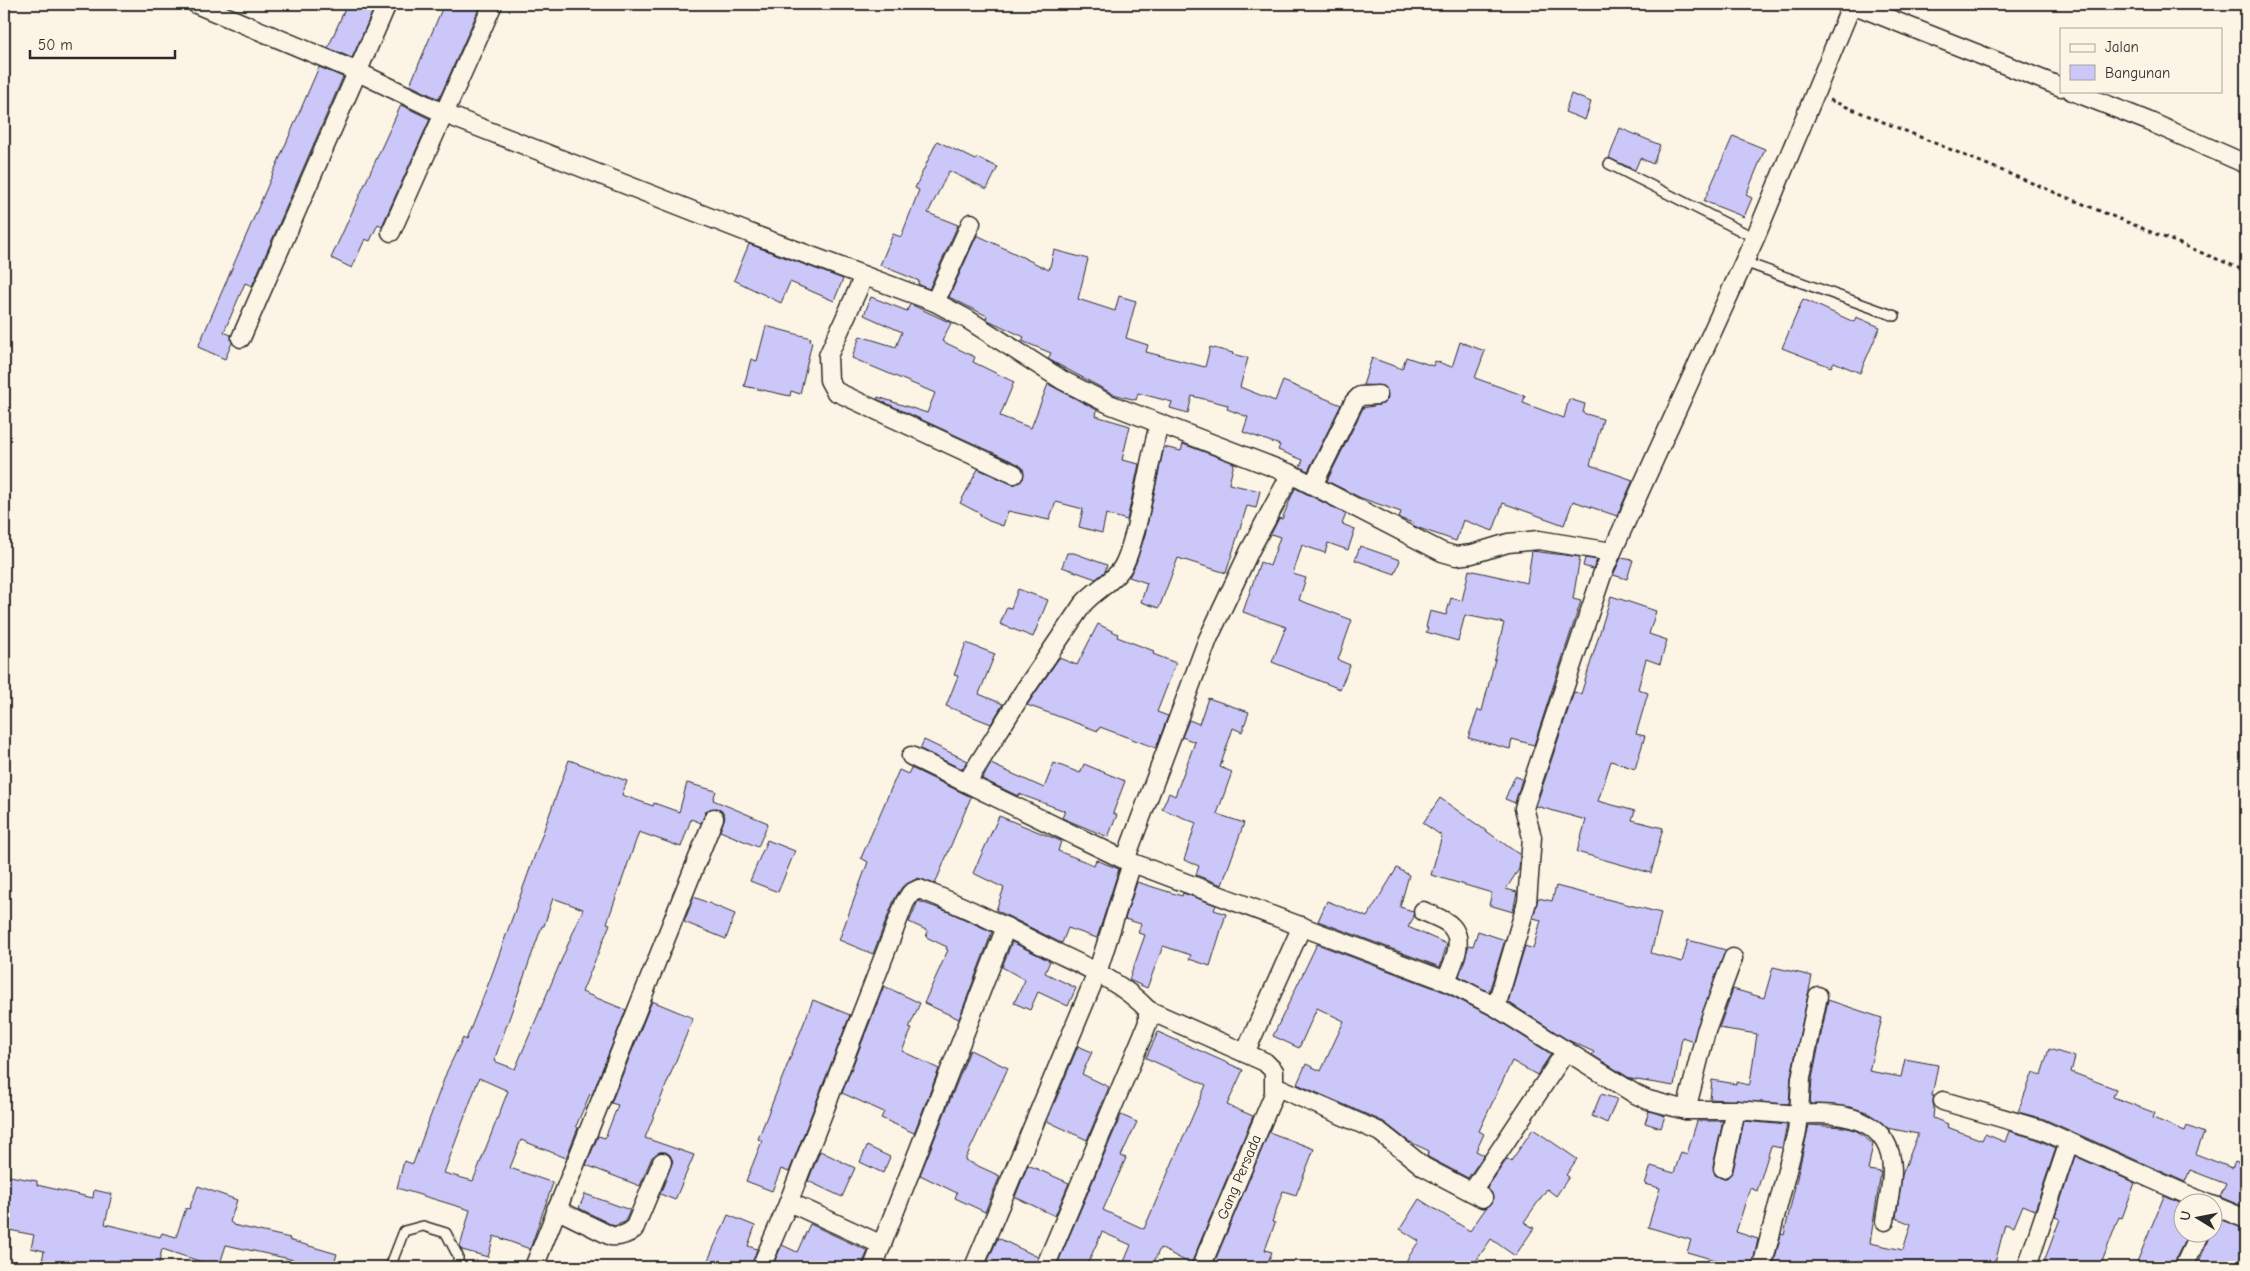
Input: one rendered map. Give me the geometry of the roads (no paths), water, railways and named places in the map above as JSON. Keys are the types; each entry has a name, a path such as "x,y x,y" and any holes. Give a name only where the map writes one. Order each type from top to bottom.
{"street":[{"path":"196,4 358,72 445,114 935,302 967,319 1062,380 1109,404 1292,474 1429,546 1456,556 1472,554 1508,543 1539,540 1612,552"},
{"path":"242,338 388,4"},
{"path":"391,232 493,4"},
{"path":"1496,1007 1527,902 1531,844 1524,808 1602,575 1755,238 1852,4 2060,87"},
{"path":"2074,92 2246,164"},
{"path":"935,302 971,224"},
{"path":"864,276 828,356 829,380 835,390 1014,474"},
{"path":"1313,485 1354,402 1360,396 1378,396"},
{"path":"967,782 1020,697 1088,598 1110,580 1127,559 1139,515 1158,424"},
{"path":"974,1267 1097,973 1128,861 1199,660 1250,550 1292,474"},
{"path":"911,756 1128,861 1268,916 1302,926 1446,981 1496,1007 1635,1094 1648,1100 1686,1110 1736,1110 1799,1116 1821,1113 1865,1122 1879,1131 1888,1144 1892,1171 1885,1221"},
{"path":"534,1267 714,818"},
{"path":"762,1267 905,902 911,893 920,889 1006,927 1097,973 1133,996 1148,1010 1265,1062 1274,1071 1275,1086 1380,1132 1424,1167 1478,1195 1566,1051"},
{"path":"1423,911 1451,925 1456,934 1459,944 1446,981"},
{"path":"1245,1053 1302,926"},
{"path":"786,1209 878,1256 1006,927"},
{"path":"1686,1110 1706,1031 1732,958"},
{"path":"1762,1267 1797,1132 1801,1078 1818,996"},
{"path":"1045,1267 1143,1035 1148,1022 1148,1010"},
{"name":"Gang Persada","path":"1201,1267 1275,1086"},
{"path":"1943,1101 2040,1130 2185,1194"},
{"path":"1723,1168 1736,1110"},
{"path":"2028,1267 2068,1142"},
{"path":"556,1209 611,1236 618,1237 628,1234 634,1229 662,1162"},
{"path":"2222,1209 2246,1220"},
{"path":"2186,1267 2186,1262 2194,1244"}],"lane":[{"path":"1609,164 1755,238"},
{"path":"1744,262 1894,316"},
{"path":"390,1267 404,1231 422,1226 446,1232 458,1256 458,1267"}]}
